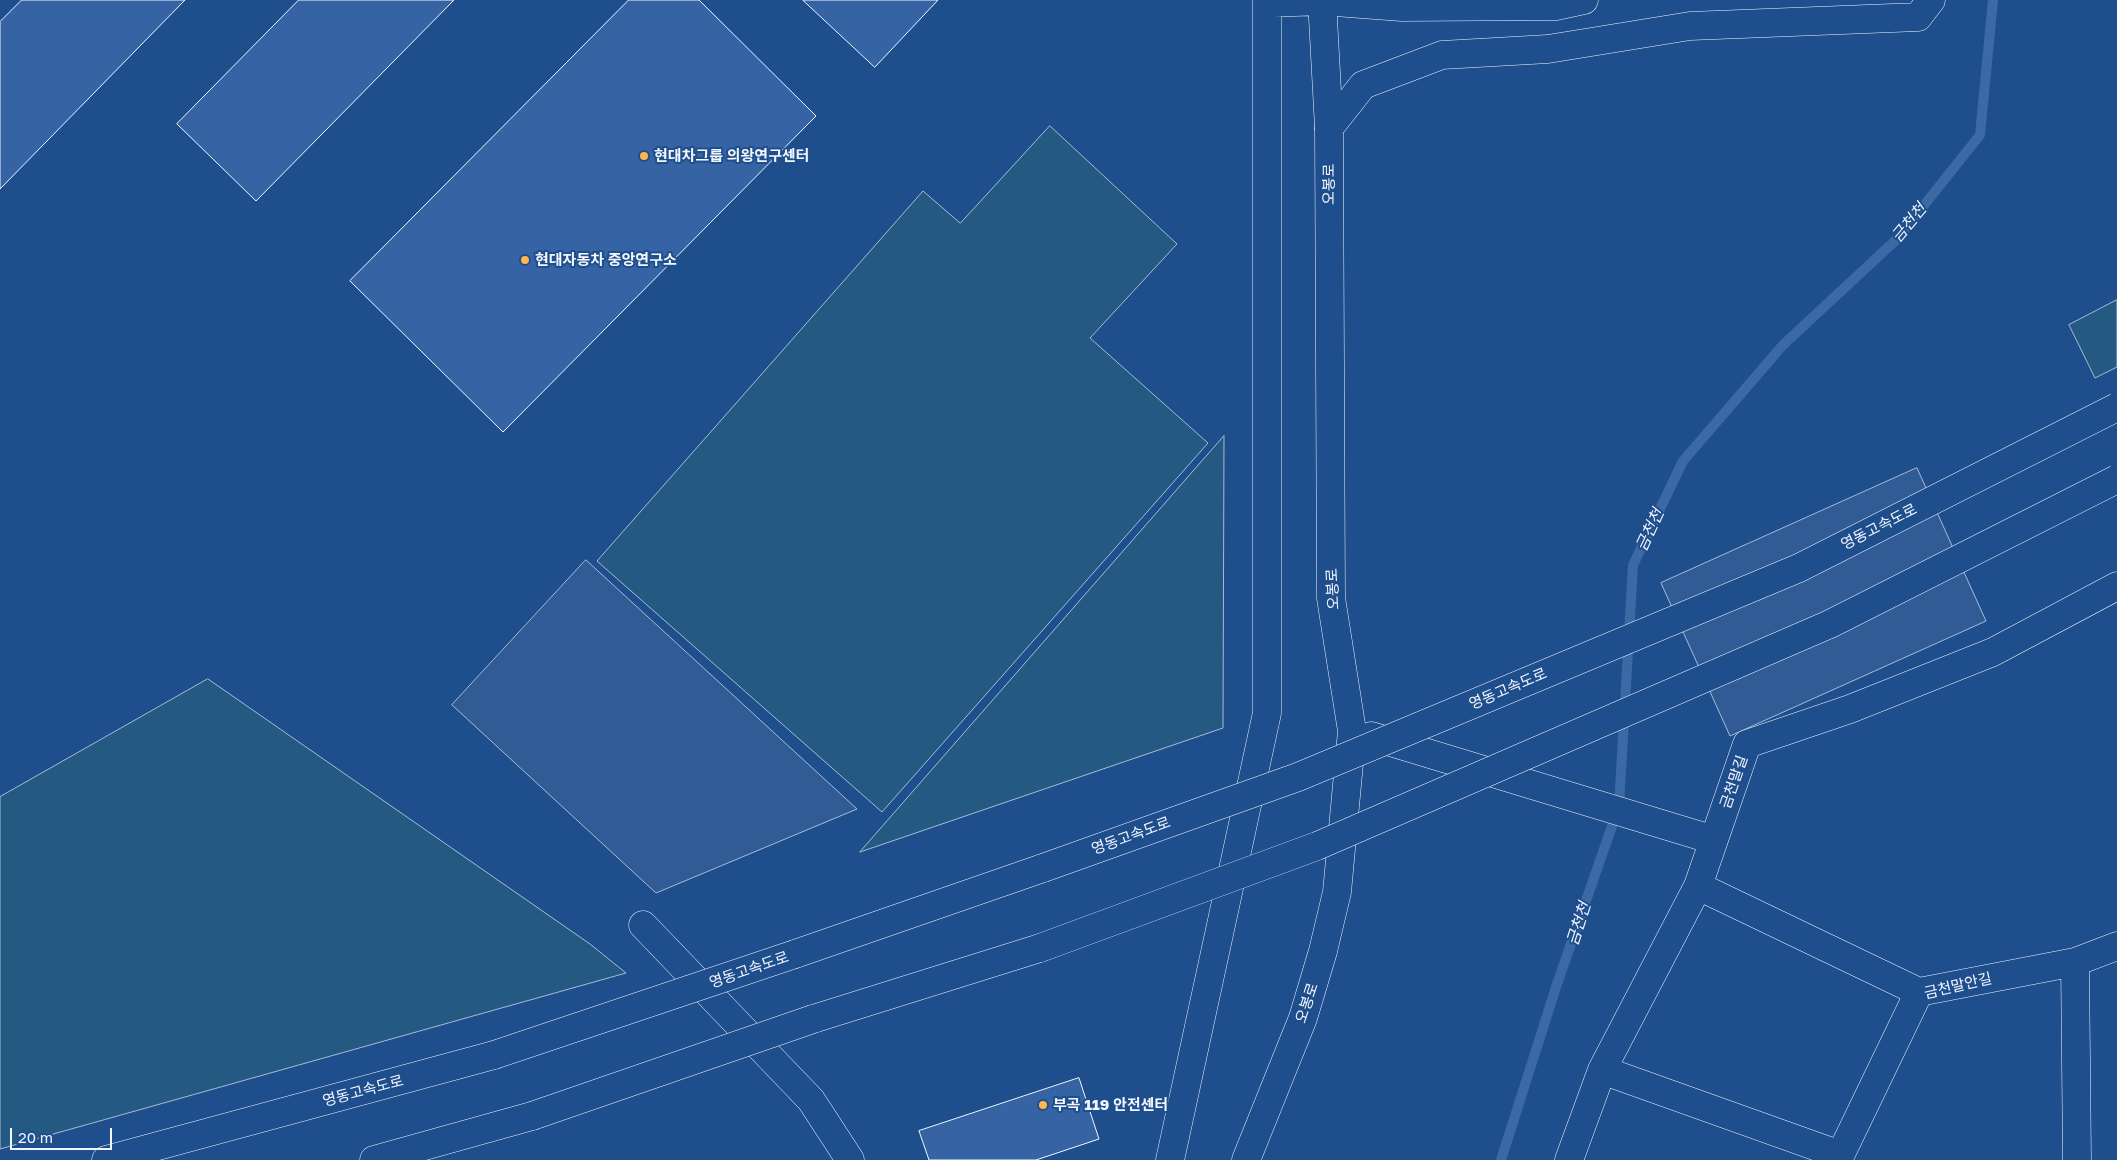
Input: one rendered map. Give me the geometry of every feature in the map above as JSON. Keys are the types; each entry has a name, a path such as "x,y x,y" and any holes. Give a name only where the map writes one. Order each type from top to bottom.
{"main road":[{"path":"1170,1160 1267,713 1267,2 1323,0 1402,7 1556,6 1584,0"},
{"name":"오봉로","path":"1246,1160 1303,1018 1323,951 1337,892 1352,731 1331,598 1329,128 1323,0"},
{"path":"1329,128 1363,84 1442,55 1548,49 1690,26 1918,17 1931,0"},
{"name":"영동고속도로","path":"106,1160 494,1055 795,954 1298,777 1799,568 2117,407"},
{"path":"374,1160 532,1116 813,1019 1040,948 1317,846 1830,624 2117,478"},
{"name":"금천말길","path":"1569,1160 1602,1070 1698,886 1748,744 1850,709 1993,652 2117,586"},
{"path":"1352,731 1714,840"},
{"path":"1698,886 1919,992"},
{"path":"643,926 811,1100 850,1160"},
{"name":"금천말안길","path":"1839,1157 1919,992 2075,962 2117,946"},
{"path":"2075,962 2076,1160"},
{"path":"1602,1070 1839,1157"}],"shaded area":[{"path":"1050,126 1177,244 1090,338 1208,443 882,812 597,561 923,191 960,223"},
{"path":"2117,300 2117,367 2095,378 2069,325"},
{"path":"1224,436 1223,728 860,852"},
{"path":"1917,468 1986,621 1730,736 1661,583"},
{"path":"586,560 857,809 656,893 452,705"},
{"path":"208,679 590,944 626,973 0,1149 0,797"}],"building":[{"path":"22,0 185,0 0,189 0,22"},
{"path":"299,0 454,0 256,201 177,124"},
{"path":"629,0 699,0 816,116 503,432 350,281"},
{"path":"803,0 938,0 875,67"},
{"name":"부곡 119 안전센터","path":"1079,1078 1099,1139 1036,1160 929,1160 919,1131"}],"waterway":[{"name":"금천천","path":"1501,1160 1557,984 1619,806 1633,565 1683,461 1783,345 1897,239 1980,135 1993,0"}],"place":[{"name":"현대차그룹 의왕연구센터","path":"644,156"},
{"name":"현대자동차 중앙연구소","path":"525,260"},
{"name":"부곡 119 안전센터","path":"1043,1105"}]}
